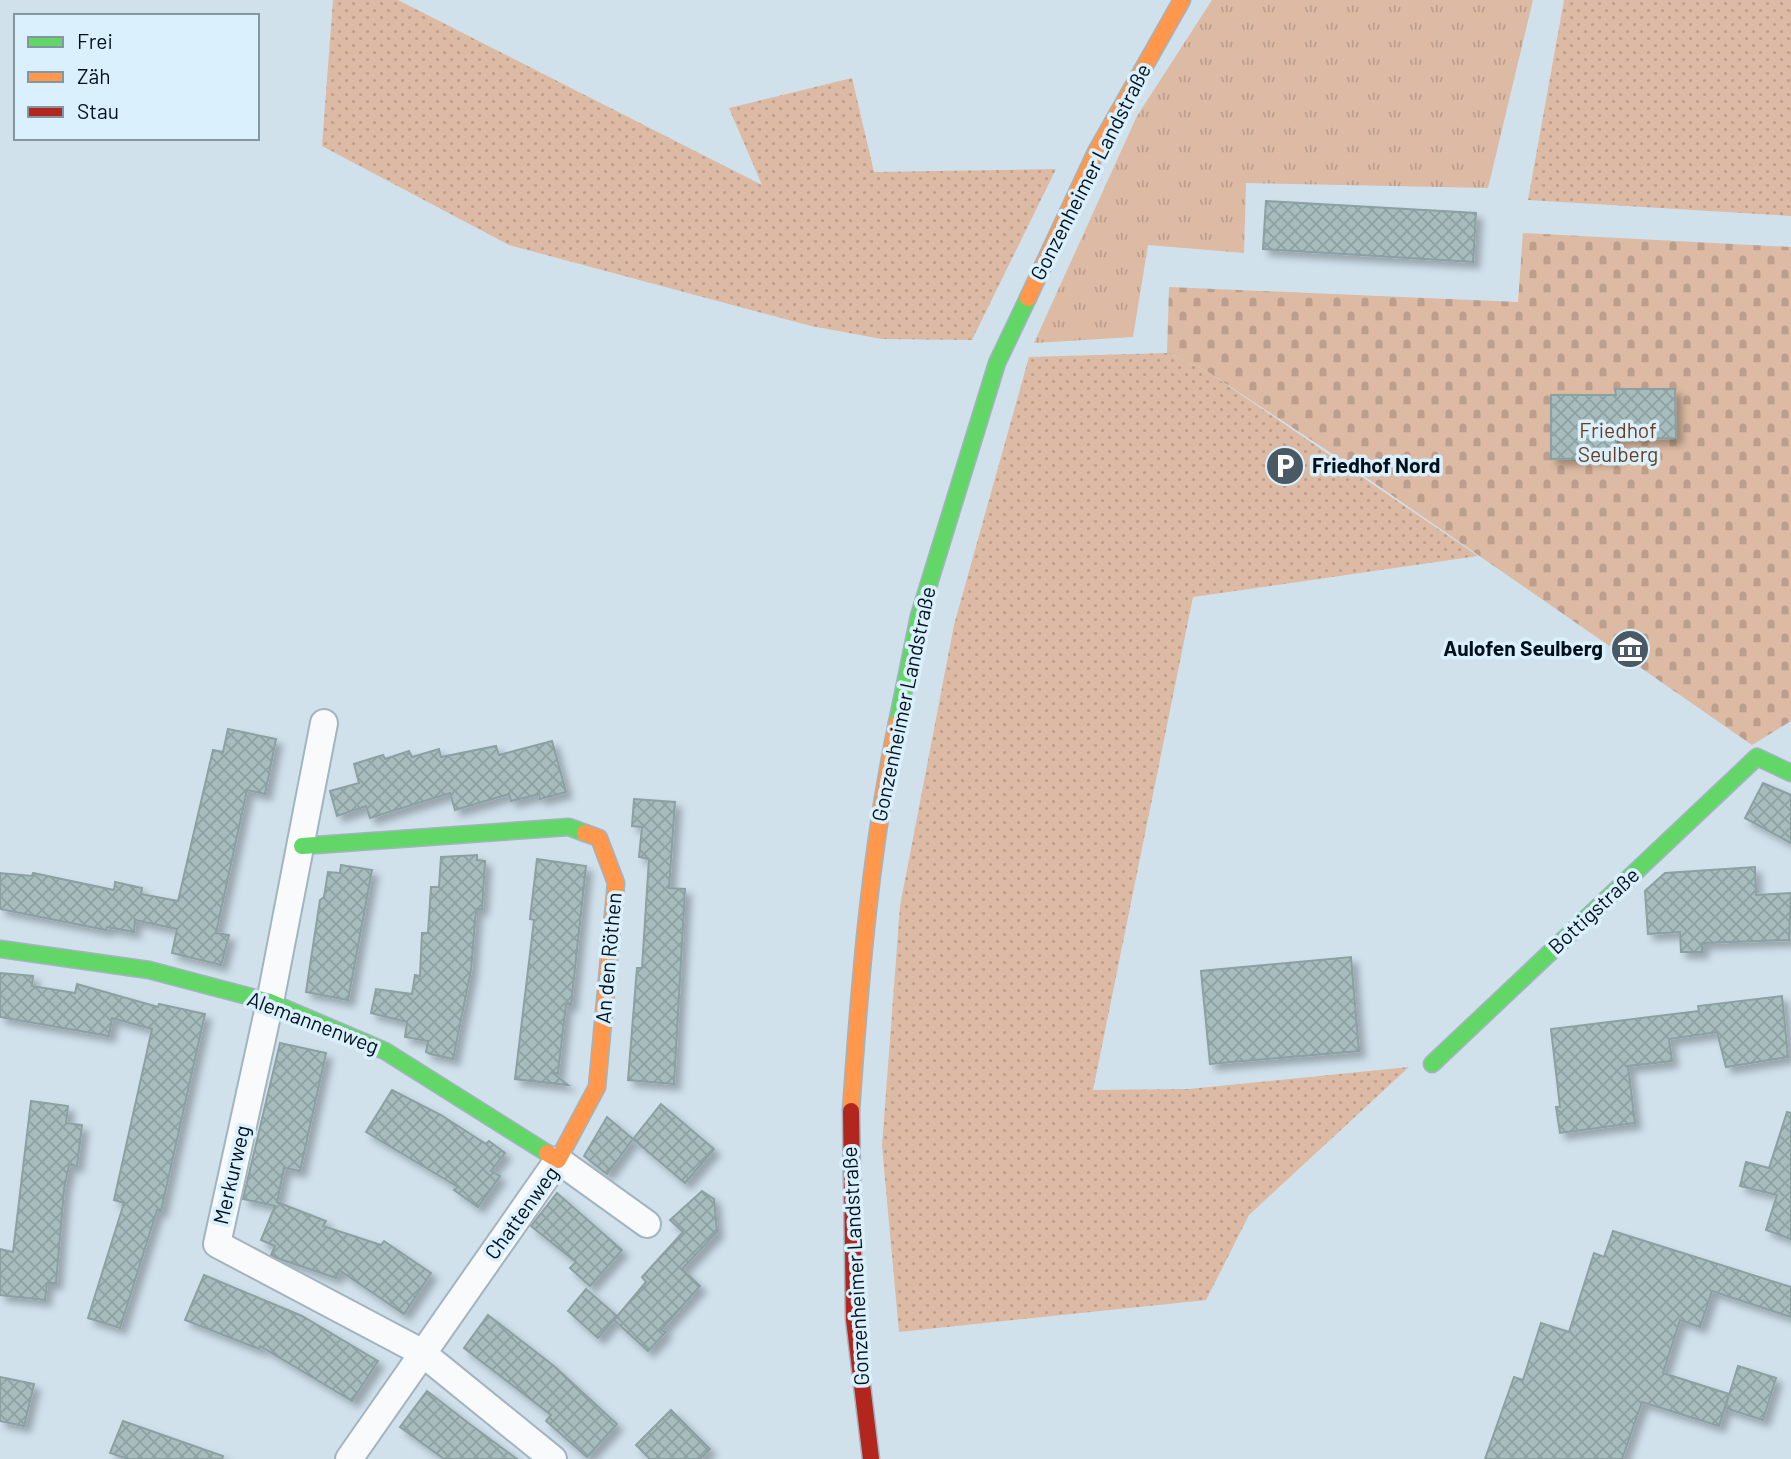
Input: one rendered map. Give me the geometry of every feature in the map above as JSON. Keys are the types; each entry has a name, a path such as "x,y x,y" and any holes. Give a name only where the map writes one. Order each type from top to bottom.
{"street":[{"name":"Gonzenheimer Landstraße","path":"871,1459 854,1320 849,1133 864,920 883,788 919,616 998,363 1096,152 1182,0"},
{"path":"270,1002 324,723"},
{"name":"Bottigstraße","path":"1432,1064 1757,757 1791,774"},
{"name":"An den Röthen","path":"302,846 569,827 600,838 615,883 597,1087 558,1160"},
{"name":"Alemannenweg","path":"0,949 149,970 270,1002 385,1051 558,1160"},
{"name":"Merkurweg","path":"270,1002 216,1244 421,1352"},
{"name":"Chattenweg","path":"349,1459 421,1352 558,1160 647,1224"},
{"path":"421,1352 553,1459"}],"green space":[{"path":"333,0 398,0 762,185 729,108 852,78 874,172 1056,169 972,340 882,339 811,326 509,245 322,146"},
{"path":"1212,0 1533,0 1488,188 1246,183 1244,253 1148,245 1133,337 1034,343 1137,116"},
{"path":"1564,0 1791,0 1791,216 1528,200"},
{"name":"Friedhof Seulberg","path":"1523,233 1791,247 1791,721 1752,745 1331,453 1205,370 1167,353 1169,287 1518,302"},
{"path":"1167,353 1205,370 1478,556 1193,597 1093,1090 1189,1089 1409,1067 1249,1215 1206,1300 899,1332 882,1146 900,906 954,625 1029,357"}],"building":[{"path":"1266,201 1476,213 1473,262 1263,249"},
{"path":"1615,389 1675,389 1676,438 1616,439 1616,458 1551,459 1551,395 1616,395"},
{"path":"228,729 276,739 265,794 247,790 216,933 229,935 221,965 172,953 177,929 135,920 134,932 107,927 106,930 0,909 0,873 32,876 33,873 114,890 115,882 142,888 141,894 178,901 213,750 223,752"},
{"path":"552,741 566,792 540,799 539,794 511,801 509,794 455,810 450,793 370,818 366,806 337,816 330,791 359,783 354,764 383,755 385,759 409,751 412,757 439,749 441,757 496,746 499,755"},
{"path":"1763,783 1791,795 1791,843 1745,818"},
{"path":"634,799 675,802 669,888 685,889 674,1084 628,1080 637,968 642,968 649,859 639,857 642,827 632,826"},
{"path":"477,855 477,860 485,861 482,909 476,909 471,970 453,1059 426,1052 428,1041 405,1037 407,1022 371,1013 376,989 412,994 415,975 420,976 422,933 428,933 431,887 439,887 441,857"},
{"path":"537,859 586,866 571,1005 566,1004 558,1073 553,1073 568,1085 515,1079 534,920 530,919"},
{"path":"341,865 372,870 348,1000 306,992 320,900 324,897 328,872 340,873"},
{"path":"1755,867 1756,895 1791,893 1789,940 1702,943 1702,952 1681,952 1680,932 1648,934 1645,891 1665,873"},
{"path":"1351,957 1359,1051 1210,1064 1201,971"},
{"path":"0,973 33,976 32,986 75,993 77,984 158,1007 159,1004 205,1014 161,1211 157,1210 120,1328 88,1318 124,1203 114,1200 152,1029 112,1018 109,1036 0,1017"},
{"path":"1782,996 1788,1057 1726,1067 1717,1032 1669,1039 1672,1061 1628,1066 1635,1123 1560,1133 1556,1107 1560,1107 1551,1029 1699,1011 1698,1006"},
{"path":"280,1043 326,1053 300,1171 284,1168 277,1202 326,1221 323,1226 381,1245 384,1241 431,1273 404,1314 339,1270 336,1278 277,1258 271,1255 275,1246 261,1240 275,1206 243,1199"},
{"path":"392,1090 441,1115 486,1144 489,1141 505,1153 491,1171 500,1176 478,1207 454,1190 458,1187 366,1132"},
{"path":"31,1101 68,1106 66,1123 82,1125 77,1166 69,1165 64,1189 56,1283 47,1283 45,1300 0,1295 0,1249 13,1252"},
{"path":"661,1104 714,1149 685,1183 633,1139"},
{"path":"1787,1112 1791,1113 1791,1239 1766,1230 1777,1195 1740,1186 1746,1162 1769,1168"},
{"path":"607,1117 633,1139 607,1174 584,1156"},
{"path":"702,1191 714,1199 717,1232 682,1269 700,1286 661,1330 666,1332 648,1351 614,1320 646,1282 642,1277 683,1232 670,1220"},
{"path":"557,1193 622,1250 590,1286 570,1268 576,1262 531,1226"},
{"path":"1613,1231 1791,1287 1791,1317 1712,1291 1700,1327 1680,1320 1663,1373 1729,1394 1719,1426 1642,1402 1622,1459 1485,1459 1514,1377 1523,1380 1541,1323 1569,1332 1594,1253 1604,1257"},
{"path":"204,1275 302,1316 378,1361 352,1401 260,1346 259,1349 185,1320"},
{"path":"586,1289 617,1316 598,1338 568,1311"},
{"path":"488,1315 554,1366 617,1424 587,1457 546,1421 551,1415 464,1348"},
{"path":"1738,1366 1776,1378 1763,1420 1725,1408"},
{"path":"0,1377 34,1384 24,1426 0,1421"},
{"path":"427,1391 517,1459 444,1459 400,1427"},
{"path":"671,1410 710,1449 700,1459 650,1459 636,1445"},
{"path":"123,1421 223,1456 222,1459 128,1459 110,1453"}],"traffic: fast":[{"path":"897,723 919,616 997,363 1028,298"},
{"path":"1432,1064 1757,757 1791,773"},
{"path":"302,846 569,827 585,833"},
{"path":"0,949 149,970 270,1002 385,1051 547,1153"}],"traffic: slow":[{"path":"1028,298 1096,152 1182,0"},
{"path":"851,1111 862,964 873,868 897,723"},
{"path":"547,1153 558,1160 597,1087 616,883 599,838 585,833"}],"traffic: jam":[{"path":"851,1111 854,1319 871,1459"}],"place":[{"name":"Friedhof Nord","path":"1285,466"},
{"name":"Aulofen Seulberg","path":"1630,649"}]}
